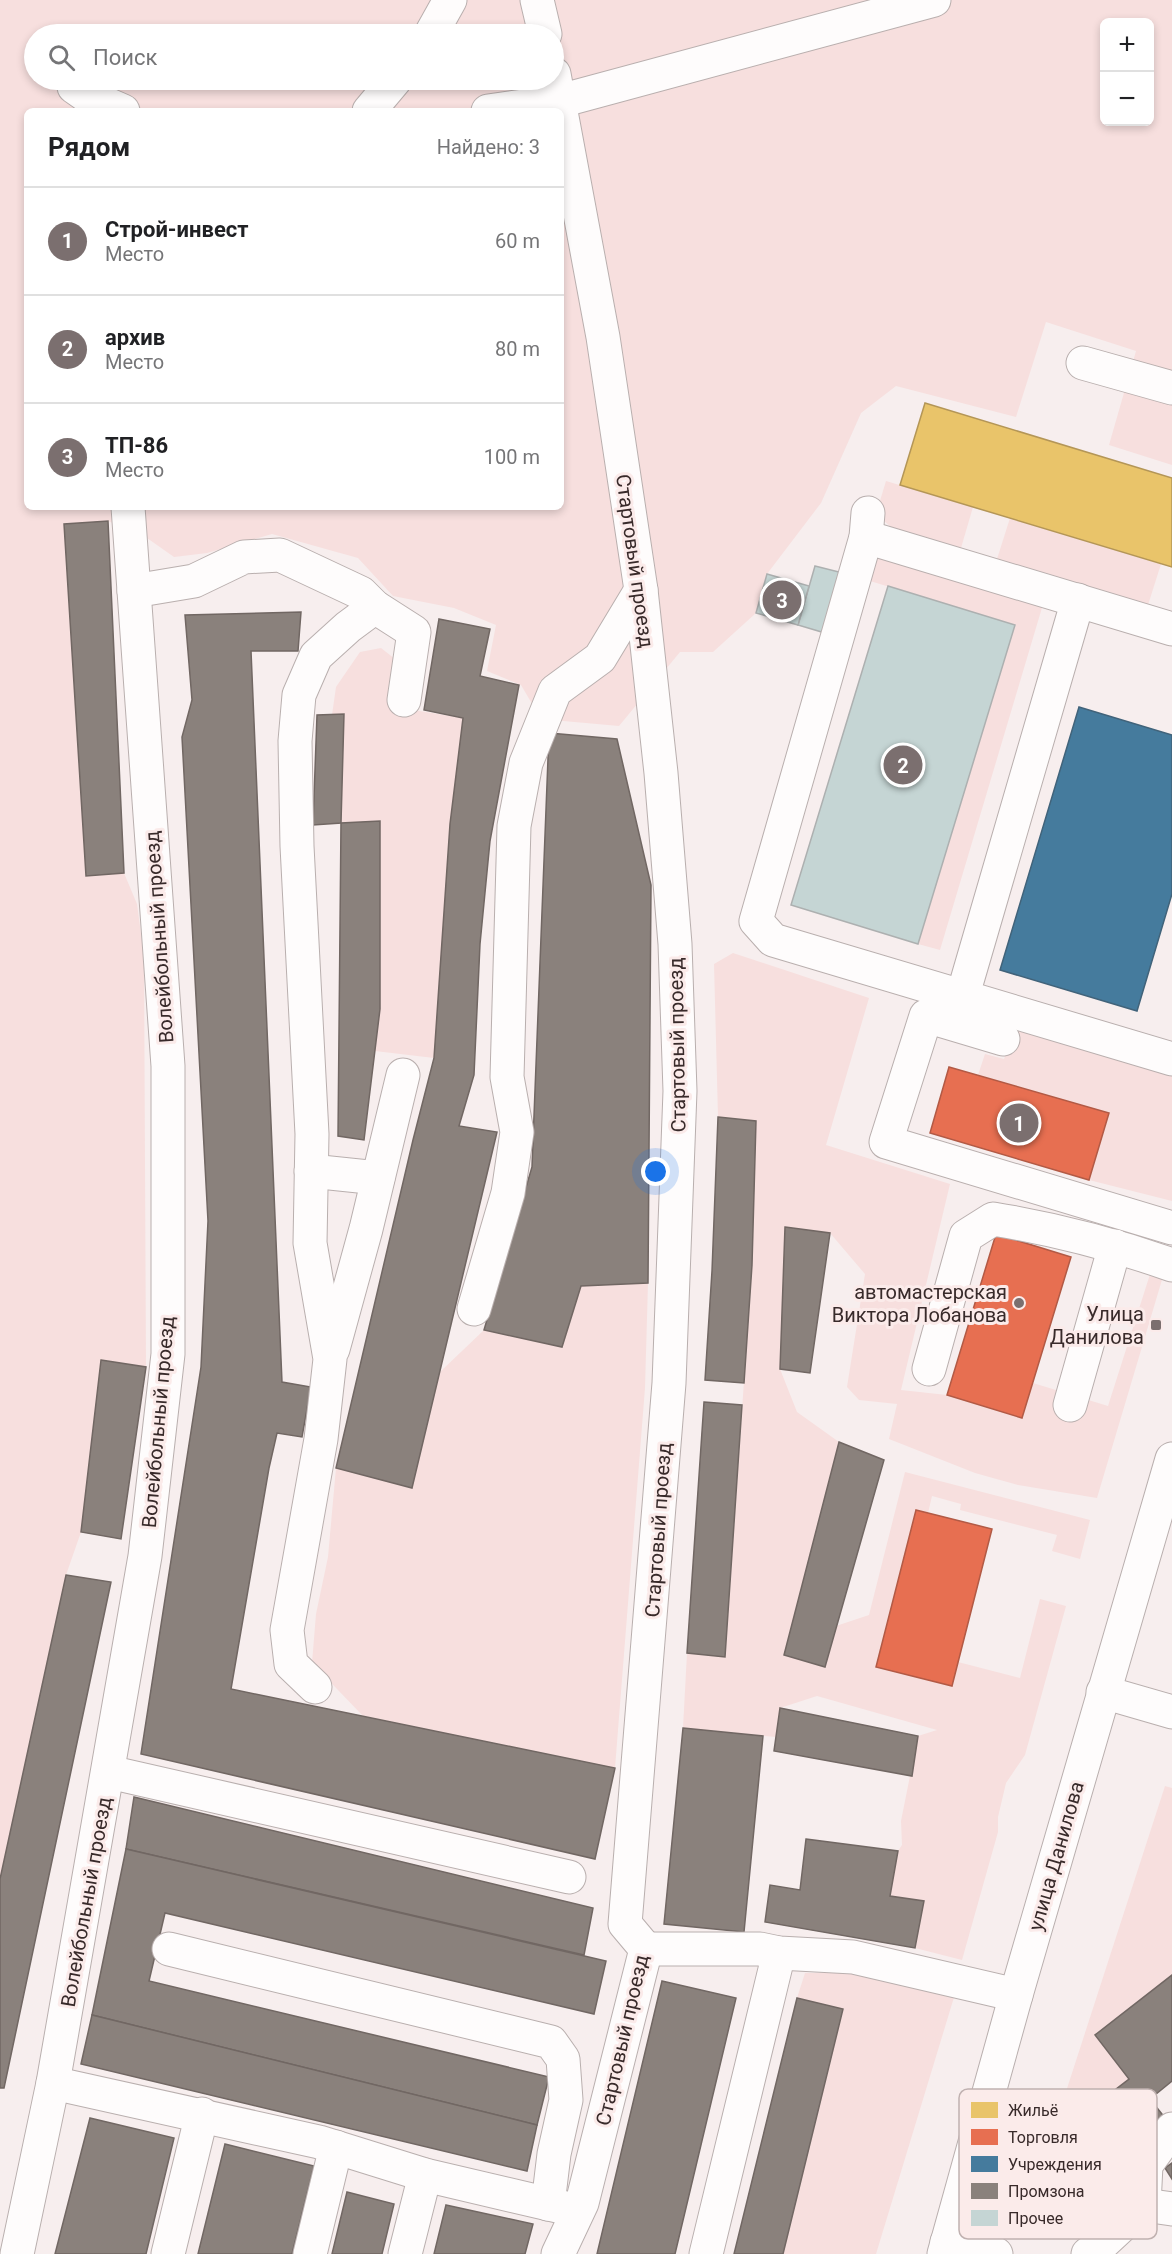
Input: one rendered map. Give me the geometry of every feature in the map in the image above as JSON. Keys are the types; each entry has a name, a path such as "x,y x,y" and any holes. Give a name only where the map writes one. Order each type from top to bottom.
{"street":[{"path":"437,24 450,0"},
{"path":"537,0 543,24"},
{"path":"564,85 934,0"},
{"path":"78,90 116,108"},
{"path":"372,108 387,90"},
{"path":"497,108 548,90"},
{"name":"Стартовый проезд","path":"558,90 561,108"},
{"name":"Стартовый проезд","path":"558,2254 580,2211 646,1949 625,1924 669,1383 680,1091 675,944 662,773 641,590 603,337 564,125"},
{"path":"1083,363 1172,388"},
{"name":"Волейбольный проезд","path":"17,2254 53,2083 109,1772 145,1556 168,1354 168,1066 128,510"},
{"path":"1172,629 1078,600 867,525 756,921 773,940 1172,1059"},
{"path":"134,591 194,581 244,557 280,555 361,593 375,607 414,633 404,700"},
{"path":"474,1309 508,1193 517,1132 507,1077 514,826 526,763 555,691 600,658 641,590"},
{"path":"962,998 1078,600"},
{"path":"330,1359 310,1243 312,1134 297,834 295,741 299,695 316,656 348,627 375,607"},
{"path":"1003,1039 926,1016 886,1142 1172,1228"},
{"path":"315,1687 291,1664 287,1630 321,1439 330,1359 403,1076"},
{"path":"311,1171 378,1178"},
{"path":"928,1369 966,1236 993,1219 1041,1227 1115,1246 1172,1265"},
{"path":"1070,1406 1115,1246"},
{"name":"улица Данилова","path":"990,2089 1103,1692 1167,1492 1172,1459"},
{"path":"1103,1692 1172,1712"},
{"path":"109,1772 569,1877"},
{"path":"169,1949 550,2042 564,2058 566,2100 554,2154 548,2204"},
{"path":"646,1949 760,1949 779,1953 852,1957 1016,1995"},
{"path":"706,2254 779,1953"},
{"path":"53,2083 201,2114 336,2148 425,2175 580,2211"},
{"path":"168,2254 201,2114"},
{"path":"1157,2150 1172,2129"},
{"path":"310,2254 336,2148"},
{"path":"405,2254 425,2175"},
{"name":"улица Данилова","path":"946,2248 959,2201"},
{"path":"1088,2254 1109,2239"},
{"path":"946,2248 996,2254"}],"shaded area":[{"path":"0,0 1172,0 1172,465 1109,445 1136,351 1046,322 1016,417 896,386 861,413 821,503 767,574 756,613 713,652 680,652 619,726 541,719 521,685 487,671 496,625 454,608 393,596 358,558 272,534 207,553 174,557 147,538 108,521 64,524 86,876 124,873 137,904 144,956 146,1367 101,1360 81,1532 66,1575 0,1879"},
{"path":"886,481 973,507 961,548 891,527 876,514"},
{"path":"1010,518 1161,564 1148,605 997,559"},
{"path":"880,552 1044,601 940,950 918,944 1014,625 870,581"},
{"path":"381,648 395,659 389,706 463,718 450,824 434,1058 375,1051 380,1009 380,821 341,823 344,714 332,715 336,687 360,652"},
{"path":"733,953 869,998 826,1145 950,1184 901,1390 947,1395 1022,1417 1033,1383 1108,1406 1152,1268 1164,1273 1097,1498 1018,1485 975,1473 889,1439 897,1404 859,1400 847,1387 865,1274 830,1233 785,1227 780,1369 797,1412 839,1442 784,1655 825,1667 836,1626 869,1615 905,1472 1090,1520 1080,1559 1052,1551 1057,1535 960,1510 961,1504 932,1496 928,1513 916,1510 876,1667 952,1686 958,1662 1020,1678 1040,1599 1066,1606 1025,1755 1006,1783 998,1817 998,1832 962,1960 915,1948 923,1901 890,1896 898,1851 902,1845 901,1821 918,1736 937,1730 817,1696 780,1708 776,1737 683,1728 687,1653 725,1657 752,1265 756,1121 718,1117 714,964"},
{"path":"1017,1027 1172,1076 1172,1201 1089,1180 1108,1113 978,1075 985,1054 1004,1059"},
{"path":"648,1283 645,1388 615,1768 363,1716 312,1663 316,1614 328,1557 336,1468 373,1430 484,1330 562,1347 581,1286"},
{"path":"1165,1786 1172,1788 1172,1975 1095,2034 1129,2079 1116,2089 1067,2089"},
{"path":"805,1973 849,1973 955,1994 876,2254 783,2254 843,2010 797,1998"}],"building: Жильё":[{"path":"925,403 1172,478 1172,567 900,485"}],"building: Торговля":[{"path":"949,1067 1109,1113 1089,1180 930,1133"},
{"path":"996,1234 1071,1257 1022,1418 947,1395"},
{"path":"916,1510 992,1529 952,1686 876,1667"}],"building: Учреждения":[{"path":"1079,707 1172,735 1172,894 1137,1011 1000,970"}],"building: Промзона":[{"path":"108,521 124,873 86,876 64,524"},
{"path":"301,612 298,651 251,651 282,1382 311,1387 302,1437 277,1433 231,1689 615,1768 595,1859 141,1754 201,1367 208,1221 182,737 192,700 185,615"},
{"path":"439,619 490,629 480,676 519,685 490,841 480,944 474,1075 459,1126 497,1132 412,1488 336,1468 434,1058 450,824 463,718 424,710"},
{"path":"344,714 341,823 313,825 317,715"},
{"path":"549,733 617,739 651,885 648,1283 581,1286 562,1347 484,1330 532,1167"},
{"path":"380,821 380,1009 364,1140 338,1136 341,823"},
{"path":"718,1117 756,1121 752,1265 744,1383 705,1380"},
{"path":"785,1227 830,1233 810,1373 780,1369"},
{"path":"101,1360 146,1367 121,1539 81,1532"},
{"path":"704,1402 742,1405 725,1657 687,1653"},
{"path":"839,1442 884,1460 825,1667 784,1655"},
{"path":"66,1575 111,1582 4,2088 0,2088 0,1879"},
{"path":"780,1708 918,1736 912,1776 774,1751"},
{"path":"683,1728 763,1736 744,1932 664,1924"},
{"path":"134,1797 593,1908 584,1955 126,1849"},
{"path":"806,1839 898,1851 890,1896 924,1901 915,1948 765,1922 770,1885 800,1890"},
{"path":"126,1849 606,1961 594,2014 165,1913 149,1981 549,2077 537,2125 92,2015"},
{"path":"1172,1975 1172,2081 1157,2093 1157,2089 1116,2089 1129,2079 1095,2035"},
{"path":"662,1981 736,1998 675,2254 597,2254"},
{"path":"797,1998 843,2009 783,2254 734,2254"},
{"path":"92,2015 537,2125 527,2171 81,2064"},
{"path":"1157,2108 1166,2119 1157,2126"},
{"path":"90,2118 174,2138 146,2254 55,2254"},
{"path":"225,2144 314,2166 292,2254 198,2254"},
{"path":"1172,2163 1172,2179 1165,2168"},
{"path":"347,2192 394,2204 382,2254 332,2254"},
{"path":"446,2205 533,2224 525,2254 434,2254"}],"building: Прочее":[{"path":"815,566 843,573 825,633 798,625"},
{"path":"767,574 809,586 798,625 756,613"},
{"path":"888,586 1015,625 918,944 791,905"}],"place":[{"name":"ТП-86","path":"782,600"},
{"name":"архив","path":"903,765"},
{"name":"Строй-инвест","path":"1019,1123"},
{"name":"автомастерская Виктора Лобанова","path":"1019,1303"},
{"name":"Улица Данилова","path":"1156,1325"}]}
